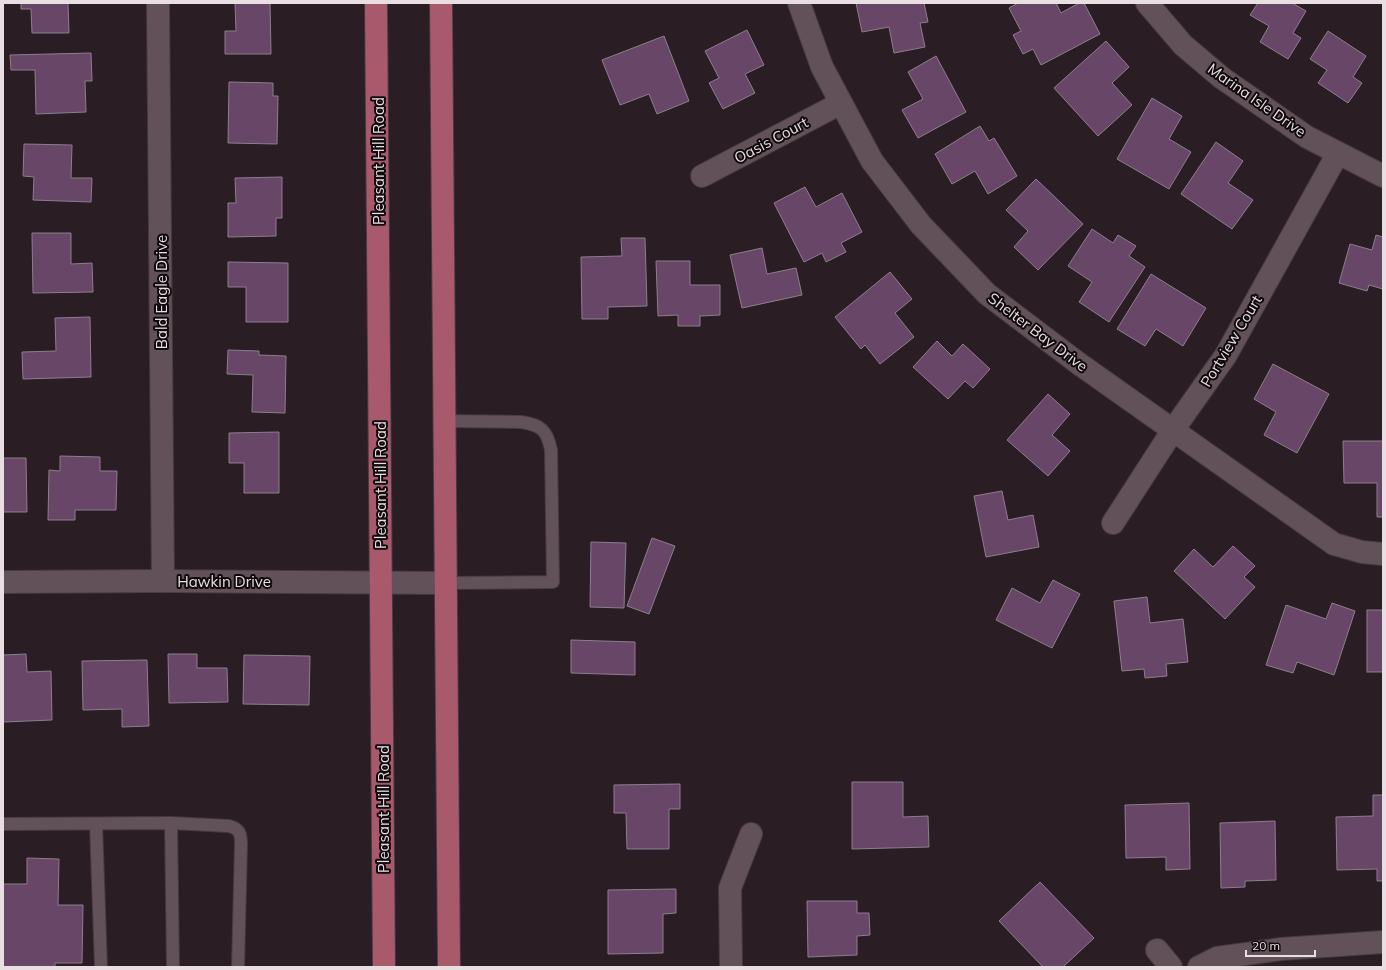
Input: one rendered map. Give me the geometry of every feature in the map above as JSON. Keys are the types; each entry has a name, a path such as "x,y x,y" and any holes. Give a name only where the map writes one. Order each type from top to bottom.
{"main road":[{"name":"Pleasant Hill Road","path":"376,3 384,967"},
{"path":"441,3 449,967"}],"street":[{"name":"Bald Eagle Drive","path":"158,3 163,581"},
{"name":"Shelter Bay Drive","path":"799,3 822,67 872,161 921,225 987,294 1078,363 1334,544 1362,552 1383,554"},
{"name":"Marina Isle Drive","path":"1147,3 1183,45 1222,78 1308,137 1383,176"},
{"name":"Oasis Court","path":"702,176 841,103"},
{"name":"Portview Court","path":"1112,523 1173,430 1226,355 1338,153"},
{"name":"Hawkin Drive","path":"3,582 163,581 446,583"},
{"path":"731,967 730,888 751,834"},
{"path":"1199,967 1217,958 1281,949 1383,942"},
{"path":"1157,950 1171,967"}],"lane":[{"path":"444,421 521,422 541,427 547,435 551,450 553,582 446,583"},
{"path":"171,823 173,967"},
{"path":"3,824 171,823 229,826 236,828 240,832 242,844 238,967"},
{"path":"96,824 101,967"}],"building":[{"path":"21,3 68,3 69,33 32,33 31,9 21,9"},
{"path":"235,3 270,3 271,54 225,54 225,31 236,31"},
{"path":"856,3 924,3 928,22 920,23 925,47 894,53 889,27 862,32"},
{"path":"1018,3 1056,3 1061,13 1079,3 1084,3 1100,34 1041,65 1033,49 1023,54 1013,35 1021,31 1009,8"},
{"path":"1258,3 1292,3 1306,11 1293,33 1301,38 1288,59 1260,42 1269,26 1250,15"},
{"path":"747,30 764,65 745,74 755,93 723,109 709,83 719,78 705,51"},
{"path":"1328,31 1366,56 1353,77 1362,83 1348,103 1318,83 1327,70 1310,59"},
{"path":"664,36 689,101 657,114 649,94 620,105 602,60"},
{"path":"1106,41 1129,67 1112,83 1132,105 1098,136 1054,88"},
{"path":"91,53 92,81 85,81 86,112 36,114 35,70 11,70 10,55"},
{"path":"936,56 966,112 918,138 902,110 923,99 908,72"},
{"path":"229,82 273,83 273,96 278,96 277,144 228,143"},
{"path":"1152,98 1182,116 1169,139 1191,152 1169,189 1117,159"},
{"path":"980,126 989,141 994,138 1017,176 988,194 975,171 952,184 935,154"},
{"path":"1216,142 1243,161 1228,183 1253,200 1232,229 1181,194"},
{"path":"24,144 72,145 71,178 92,178 91,202 33,200 34,177 23,176"},
{"path":"282,177 282,218 276,218 276,236 228,237 228,203 236,203 235,178"},
{"path":"1036,179 1083,224 1038,270 1014,247 1028,231 1006,210"},
{"path":"805,187 816,207 842,193 862,232 841,243 846,252 826,262 822,253 804,262 774,203"},
{"path":"1092,229 1113,243 1118,235 1136,246 1129,256 1145,267 1109,322 1079,302 1092,282 1068,266"},
{"path":"32,233 71,233 71,264 92,263 93,292 33,293"},
{"path":"1376,235 1383,237 1383,289 1369,285 1367,291 1339,283 1350,244 1372,250"},
{"path":"621,238 645,238 647,306 608,307 608,319 582,319 581,257 622,256"},
{"path":"762,248 767,274 796,268 802,295 742,308 730,255"},
{"path":"656,261 690,261 690,285 720,285 720,315 700,316 700,326 678,326 678,315 658,316"},
{"path":"228,262 288,263 288,322 246,322 246,287 228,287"},
{"path":"890,272 912,299 895,313 914,337 880,364 865,345 861,349 835,317"},
{"path":"1151,274 1206,308 1183,346 1156,329 1145,346 1117,329"},
{"path":"90,317 91,377 23,379 22,352 56,351 55,318"},
{"path":"937,341 952,356 963,344 990,369 973,388 965,381 948,399 913,367"},
{"path":"228,350 259,351 259,355 286,356 285,413 252,412 253,375 227,374"},
{"path":"1273,364 1329,394 1297,453 1264,435 1276,412 1254,399"},
{"path":"1048,394 1070,414 1052,435 1070,451 1048,476 1007,440"},
{"path":"279,432 279,493 244,493 244,463 229,463 229,433"},
{"path":"1343,441 1383,441 1383,517 1377,517 1377,483 1344,483"},
{"path":"60,456 100,457 100,471 117,471 116,510 75,510 75,520 48,520 49,470 60,471"},
{"path":"3,458 26,458 27,512 3,512"},
{"path":"1002,491 1008,520 1033,515 1039,547 986,557 974,496"},
{"path":"652,538 675,546 649,614 627,606"},
{"path":"591,542 626,543 624,608 590,607"},
{"path":"1233,546 1255,566 1244,577 1255,587 1225,619 1174,571 1194,549 1213,567"},
{"path":"1053,580 1080,594 1052,648 996,620 1012,588 1040,603"},
{"path":"1147,597 1150,623 1183,619 1188,662 1166,664 1167,676 1145,678 1144,669 1122,671 1114,601"},
{"path":"1332,603 1355,611 1334,675 1297,662 1293,673 1266,665 1286,605 1326,619"},
{"path":"1367,610 1383,610 1383,672 1367,672"},
{"path":"571,640 635,642 635,675 571,673"},
{"path":"26,654 27,672 51,671 52,720 3,722 3,655"},
{"path":"168,654 197,654 197,668 227,668 228,702 169,703"},
{"path":"244,655 310,656 309,705 243,704"},
{"path":"147,660 149,726 122,727 122,709 83,710 82,661"},
{"path":"852,782 903,782 903,817 928,816 929,847 852,849"},
{"path":"680,784 680,809 669,809 669,849 627,849 626,813 614,813 614,785"},
{"path":"1373,795 1383,795 1383,881 1377,881 1377,869 1337,870 1336,817 1373,816"},
{"path":"1189,803 1190,869 1166,870 1166,857 1126,858 1125,805"},
{"path":"1275,821 1276,880 1245,881 1245,887 1221,888 1220,823"},
{"path":"27,858 59,859 58,905 83,905 82,963 55,963 55,967 3,967 3,884 27,884"},
{"path":"1040,882 1094,938 1063,967 1043,967 999,921"},
{"path":"676,889 676,913 663,914 663,953 608,954 608,890"},
{"path":"807,901 857,901 857,913 869,913 870,935 857,936 857,955 808,957"}]}
